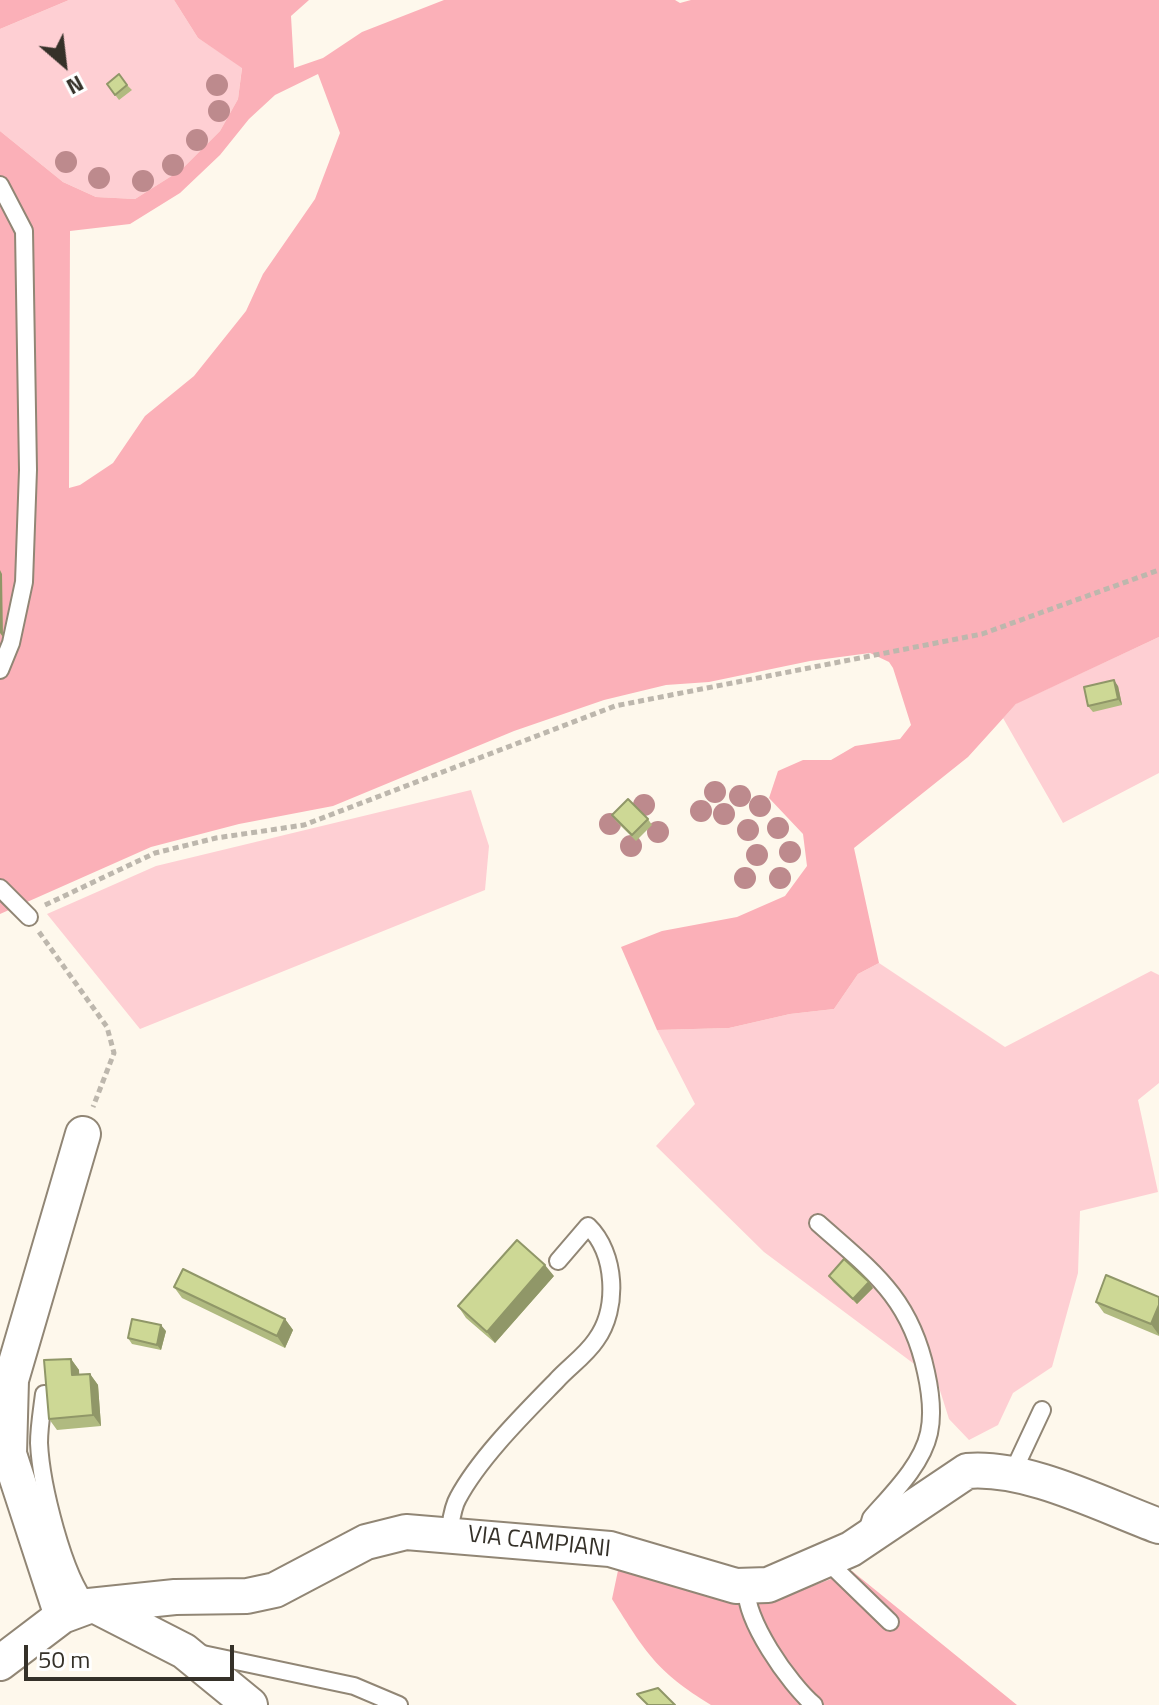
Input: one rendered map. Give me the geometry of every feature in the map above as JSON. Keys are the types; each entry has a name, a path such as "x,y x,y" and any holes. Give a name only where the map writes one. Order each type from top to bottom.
{"street":[{"path":"83,1134 11,1380 7,1418 9,1454 83,1610 184,1651 250,1705"},
{"name":"VIA CAMPIANI","path":"0,1663 83,1610 175,1597 222,1597 275,1590 366,1542 406,1532 610,1549 736,1586 747,1586 768,1585 827,1561 863,1541 967,1471 1012,1474 1159,1526"}],"lane":[{"path":"0,185 24,231 28,470 24,582 11,643 0,670"},
{"path":"0,888 29,917"},
{"path":"818,1223 876,1274 905,1308 921,1348 929,1388 930,1432 920,1455 871,1518 863,1541"},
{"path":"449,1534 456,1500 463,1490 529,1408 597,1340 612,1302 608,1261 598,1236 588,1226 558,1261"},
{"path":"44,1394 39,1438 41,1464 83,1610"},
{"path":"1012,1474 1042,1410"},
{"path":"827,1561 890,1622"},
{"path":"747,1586 745,1601 757,1623 794,1688 814,1705"},
{"path":"184,1651 354,1686 399,1705"}],"path":[{"path":"83,1134 114,1053 107,1027 29,917 56,897 155,853 216,838 304,825 615,706 982,634 1159,570"}],"shaded area":[{"path":"0,0 69,0 0,29"},
{"path":"69,0 174,0 198,38 242,67 238,99 220,131 181,170 135,199 96,197 63,182 0,131 0,29"},
{"path":"174,0 309,0 291,16 294,68 323,58 362,32 444,0 675,0 680,3 691,0 1159,0 1159,637 1016,704 968,757 854,848 879,963 858,974 834,1009 790,1014 729,1028 657,1030 621,947 662,931 737,917 785,896 807,866 803,834 769,798 778,771 803,760 831,760 855,746 900,739 911,725 893,668 889,662 870,653 810,661 709,682 666,685 604,700 514,731 333,806 239,824 151,847 0,914 0,131 63,182 96,197 135,199 181,170 220,131 238,99 242,68 198,38","holes":["318,74 340,133 315,199 263,274 246,311 194,376 145,416 113,463 80,485 69,488 70,231 130,224 180,193 275,95"]},
{"path":"1159,637 1159,773 1063,823 1003,718 1017,703"},
{"path":"471,790 489,846 485,890 140,1029 47,914 156,866"},
{"path":"879,963 1005,1047 1151,971 1159,975 1159,1083 1138,1100 1158,1192 1080,1211 1078,1273 1052,1367 1013,1393 998,1425 969,1440 949,1419 937,1381 764,1252 656,1146 695,1104 657,1030 729,1028 790,1014 834,1009 858,974"},
{"path":"620,1561 775,1600 852,1571 1017,1705 711,1705 664,1671 624,1618 612,1599"}],"building":[{"path":"119,74 127,85 115,95 107,84"},
{"path":"1114,680 1118,699 1088,706 1084,687"},
{"path":"628,799 648,819 632,835 612,815"},
{"path":"517,1240 545,1265 487,1332 458,1306"},
{"path":"844,1259 869,1282 853,1299 829,1276"},
{"path":"183,1269 285,1319 277,1336 174,1287"},
{"path":"1106,1275 1159,1297 1151,1324 1096,1302"},
{"path":"132,1319 161,1325 157,1345 128,1338"},
{"path":"71,1359 72,1375 90,1374 93,1415 49,1419 44,1360"},
{"path":"658,1688 675,1705 648,1705 637,1694"}]}
